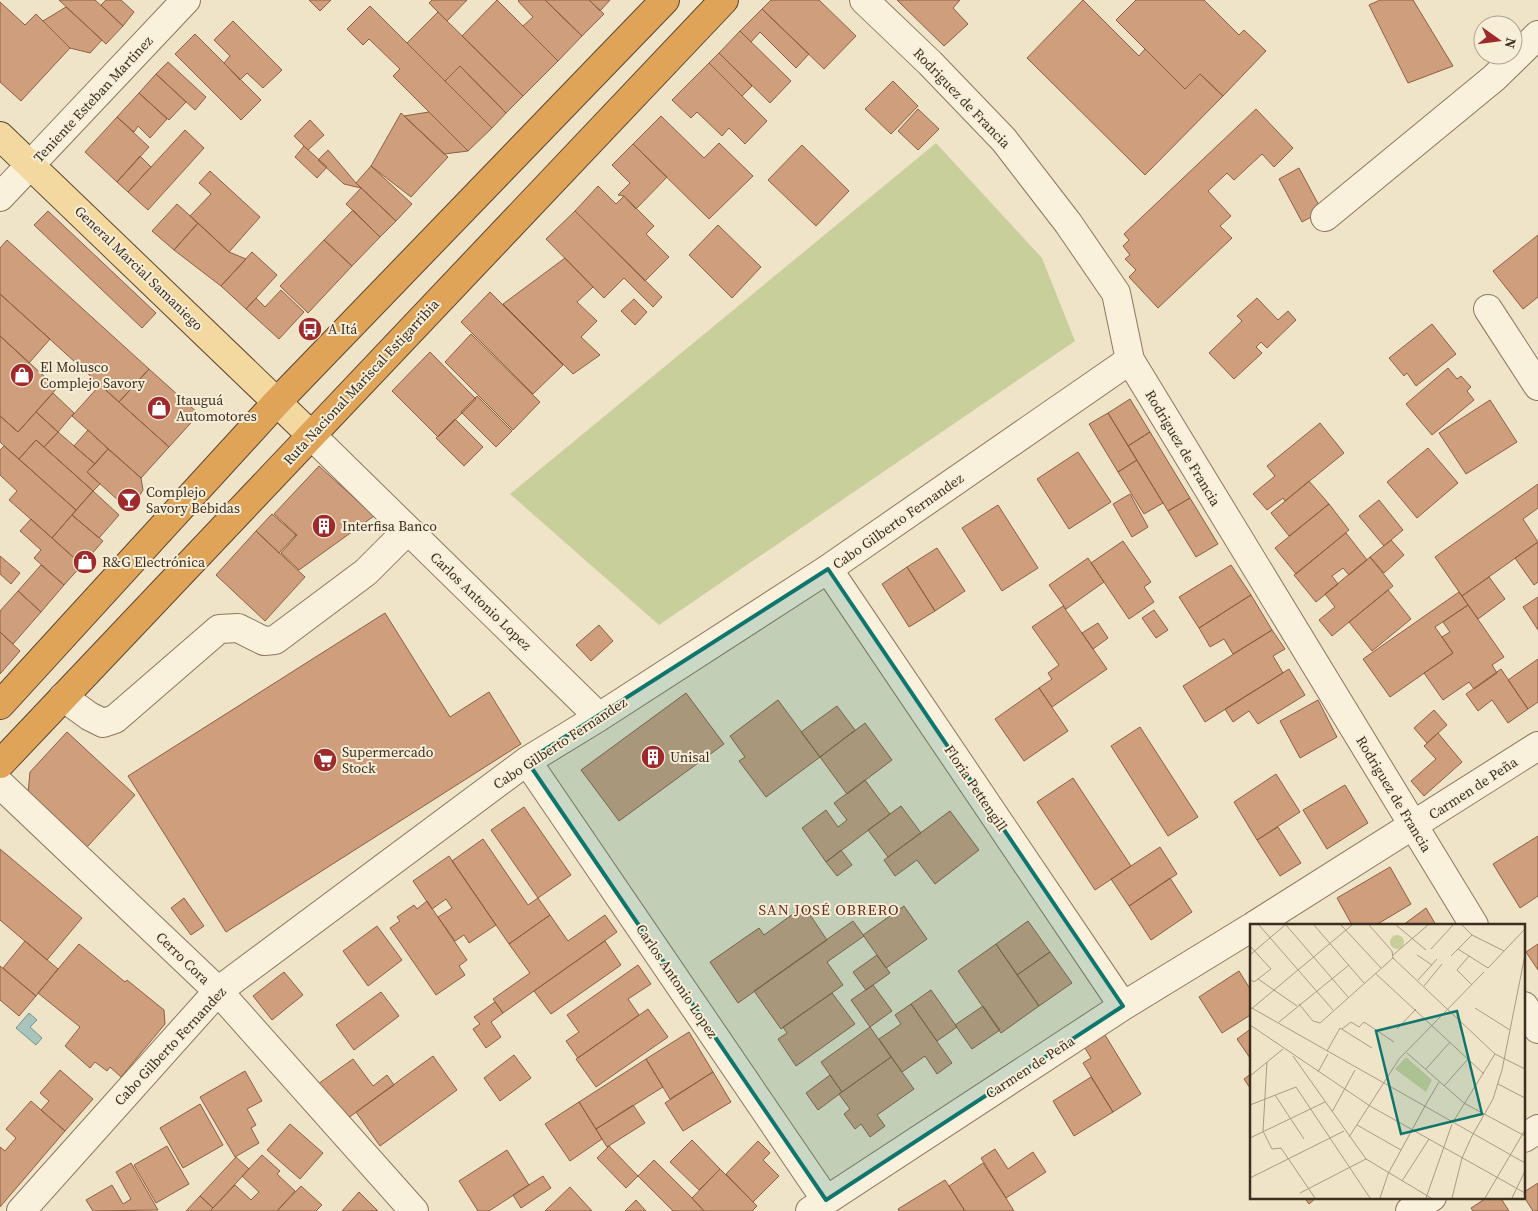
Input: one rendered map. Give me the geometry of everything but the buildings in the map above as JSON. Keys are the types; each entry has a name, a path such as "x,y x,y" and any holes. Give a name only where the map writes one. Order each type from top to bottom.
{"highway":[{"path":"0,705 277,402 664,0"},
{"name":"Ruta Nacional Mariscal Estigarribia","path":"0,764 724,0"}],"main road":[{"name":"General Marcial Samaniego","path":"0,136 277,402"},
{"name":"Carlos Antonio Lopez","path":"277,402 311,435"}],"street":[{"name":"Teniente Esteban Martinez","path":"0,197 186,0"},
{"name":"Rodriguez de Francia","path":"864,0 930,63 1004,140 1068,223 1116,293 1130,360 1473,924"},
{"path":"1325,217 1494,78 1538,35"},
{"path":"1488,309 1538,386"},
{"name":"Cabo Gilberto Fernandez","path":"21,1211 218,991 528,761 828,569 1130,360"},
{"name":"Carlos Antonio Lopez","path":"311,435 599,717"},
{"path":"63,697 89,716 103,723 115,719 220,629 238,628 264,641 274,640 366,572 408,530"},
{"name":"Floria Pettengill","path":"828,569 1123,1006"},
{"name":"Carmen de Peña","path":"1257,924 1538,746"},
{"name":"Carlos Antonio Lopez","path":"528,761 818,1206"},
{"name":"Cerro Cora","path":"0,784 218,991 414,1211"},
{"name":"Carmen de Peña","path":"818,1206 1123,1006 1250,928"},
{"path":"1526,1009 1538,1029"},
{"path":"1526,1137 1538,1130"},
{"path":"1410,1211 1430,1198"}],"highlighted area":[{"path":"828,569 1123,1006 826,1200 527,761"}],"green space":[{"path":"936,143 1042,258 1075,341 659,625 510,494"}],"water":[{"path":"29,1013 37,1020 30,1027 42,1038 36,1045 16,1028"}],"place":[{"name":"A Itá","path":"310,329"},
{"name":"El Molusco Complejo Savory","path":"22,375"},
{"name":"Itauguá Automotores","path":"159,408"},
{"name":"Complejo Savory Bebidas","path":"129,500"},
{"name":"Interfisa Banco","path":"324,526"},
{"name":"R&G Electrónica","path":"85,562"},
{"name":"Unisal","path":"653,757"},
{"name":"Supermercado Stock","path":"325,760"}],"district":[{"name":"SAN JOSÉ OBRERO","path":"829,910"}]}
